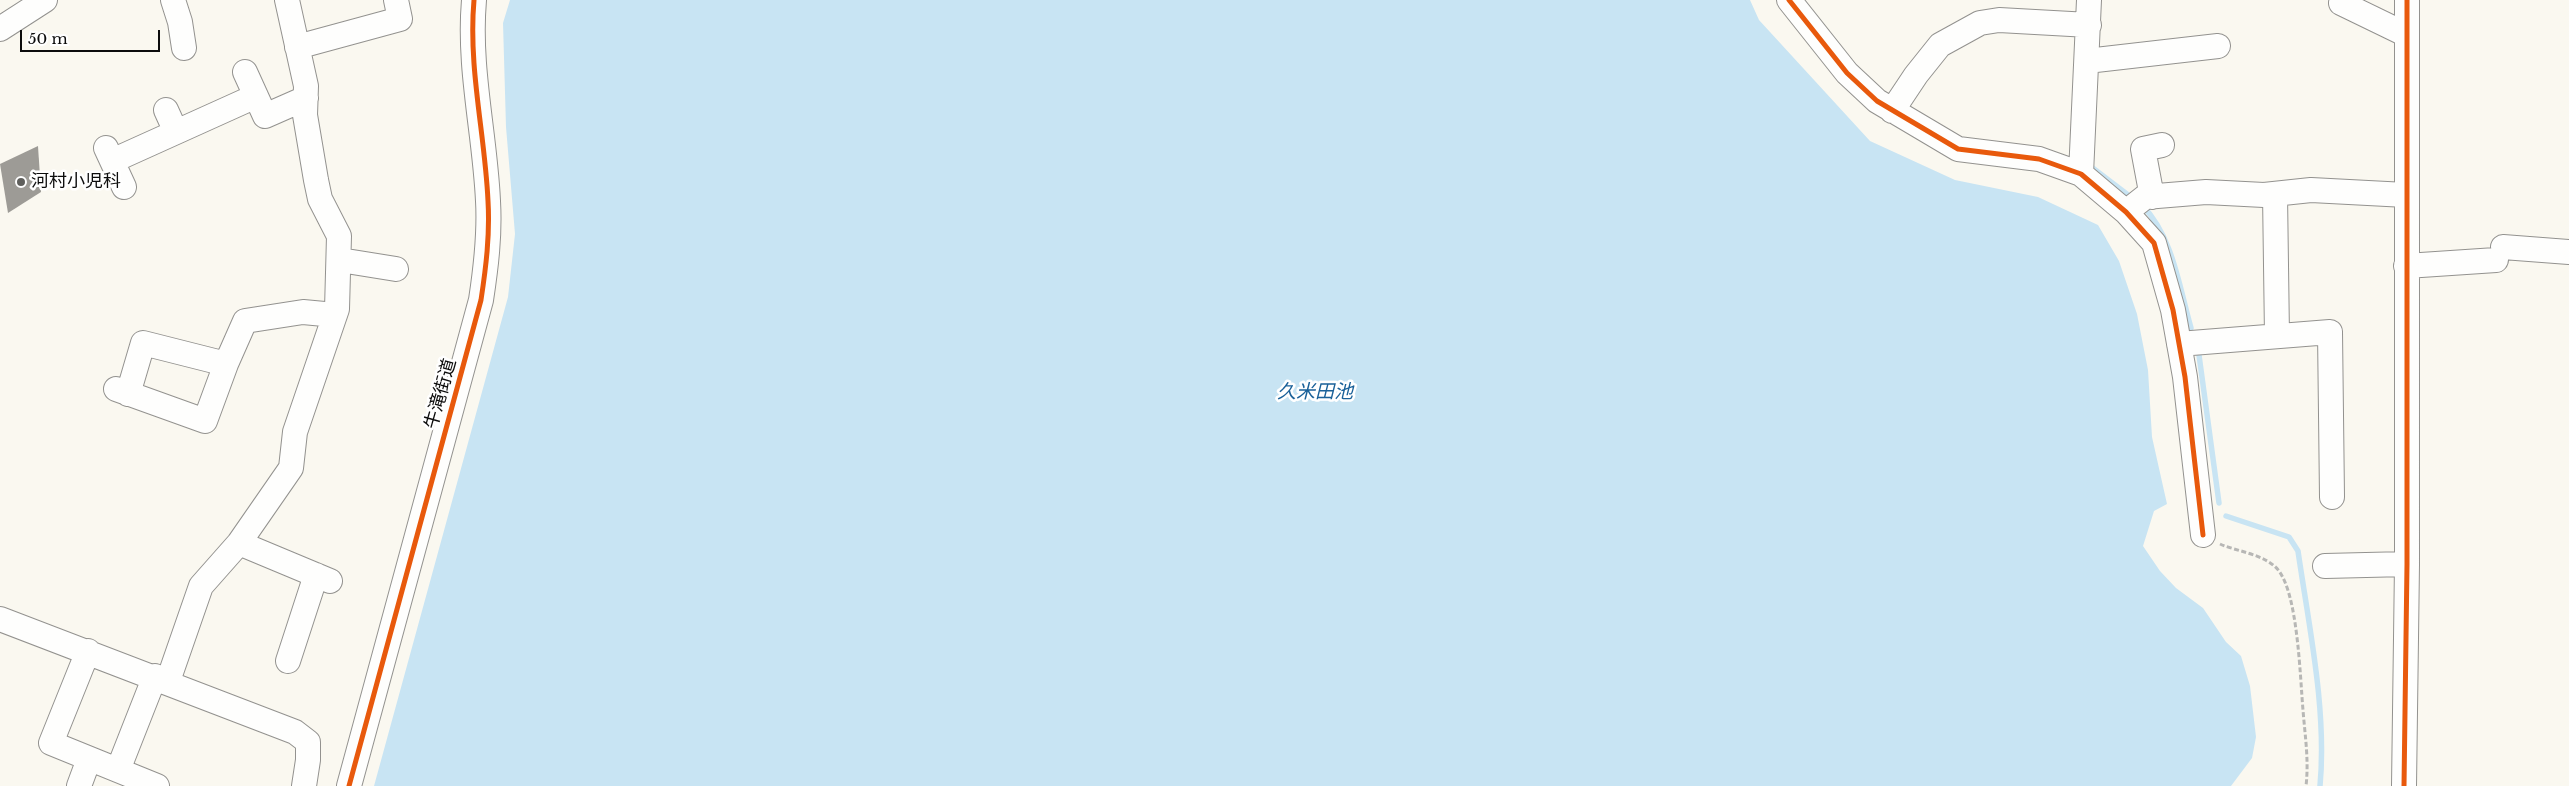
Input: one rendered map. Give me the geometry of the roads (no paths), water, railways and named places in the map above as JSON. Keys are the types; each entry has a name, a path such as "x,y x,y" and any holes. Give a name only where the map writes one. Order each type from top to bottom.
{"street":[{"path":"0,29 45,0"},
{"path":"173,0 180,22 184,48"},
{"path":"118,770 162,679 201,586 239,543 291,468 295,432 335,314 340,260 339,236 320,198 316,180 305,115 306,86 287,0"},
{"path":"297,47 400,18 396,0"},
{"name":"牛滝街道","path":"349,786 481,300 488,239 488,202 472,58 474,0"},
{"path":"1789,0 1847,73 1877,101 1958,148 2039,159 2081,174 2126,212 2154,244 2173,310 2185,376 2203,535"},
{"path":"2081,174 2089,0"},
{"path":"2404,786 2407,564 2407,0"},
{"path":"2341,3 2407,35"},
{"path":"1892,111 1916,75 1940,45 1980,23 1998,20 2089,25"},
{"path":"2087,61 2218,46"},
{"path":"246,72 265,116 306,98"},
{"path":"124,187 109,154 176,132 256,96"},
{"path":"166,110 176,132"},
{"path":"2152,197 2143,150 2162,145"},
{"path":"2126,212 2145,197 2206,192 2275,194 2311,190 2406,195"},
{"path":"2275,194 2278,336"},
{"path":"2406,266 2500,253 2569,252"},
{"path":"340,260 396,269"},
{"path":"226,364 142,343 122,392 205,421 226,364 246,321 303,312 335,314"},
{"path":"2179,344 2330,332 2332,497"},
{"path":"239,543 323,578 288,661"},
{"path":"2325,566 2407,564"},
{"path":"0,619 162,679 295,732 308,742 304,786"},
{"path":"88,651 51,744 157,786"},
{"path":"79,786 89,759"}],"water":[{"name":"久米田池","path":"510,0 1750,0 1759,20 1870,141 1955,180 2038,197 2098,225 2119,261 2137,314 2148,370 2152,437 2167,504 2154,511 2143,546 2160,571 2176,588 2203,608 2226,642 2241,656 2250,686 2256,737 2252,758 2231,786 374,786 508,297 515,234 506,127 503,23"}],"waterway":[{"path":"2090,166 2132,198"},
{"path":"2142,205 2153,218 2168,247 2191,328"},
{"path":"2199,355 2219,503"},
{"path":"2226,516 2289,537 2298,551 2319,698 2322,757 2320,786"}],"place":[{"name":"河村小児科","path":"21,182"}]}
